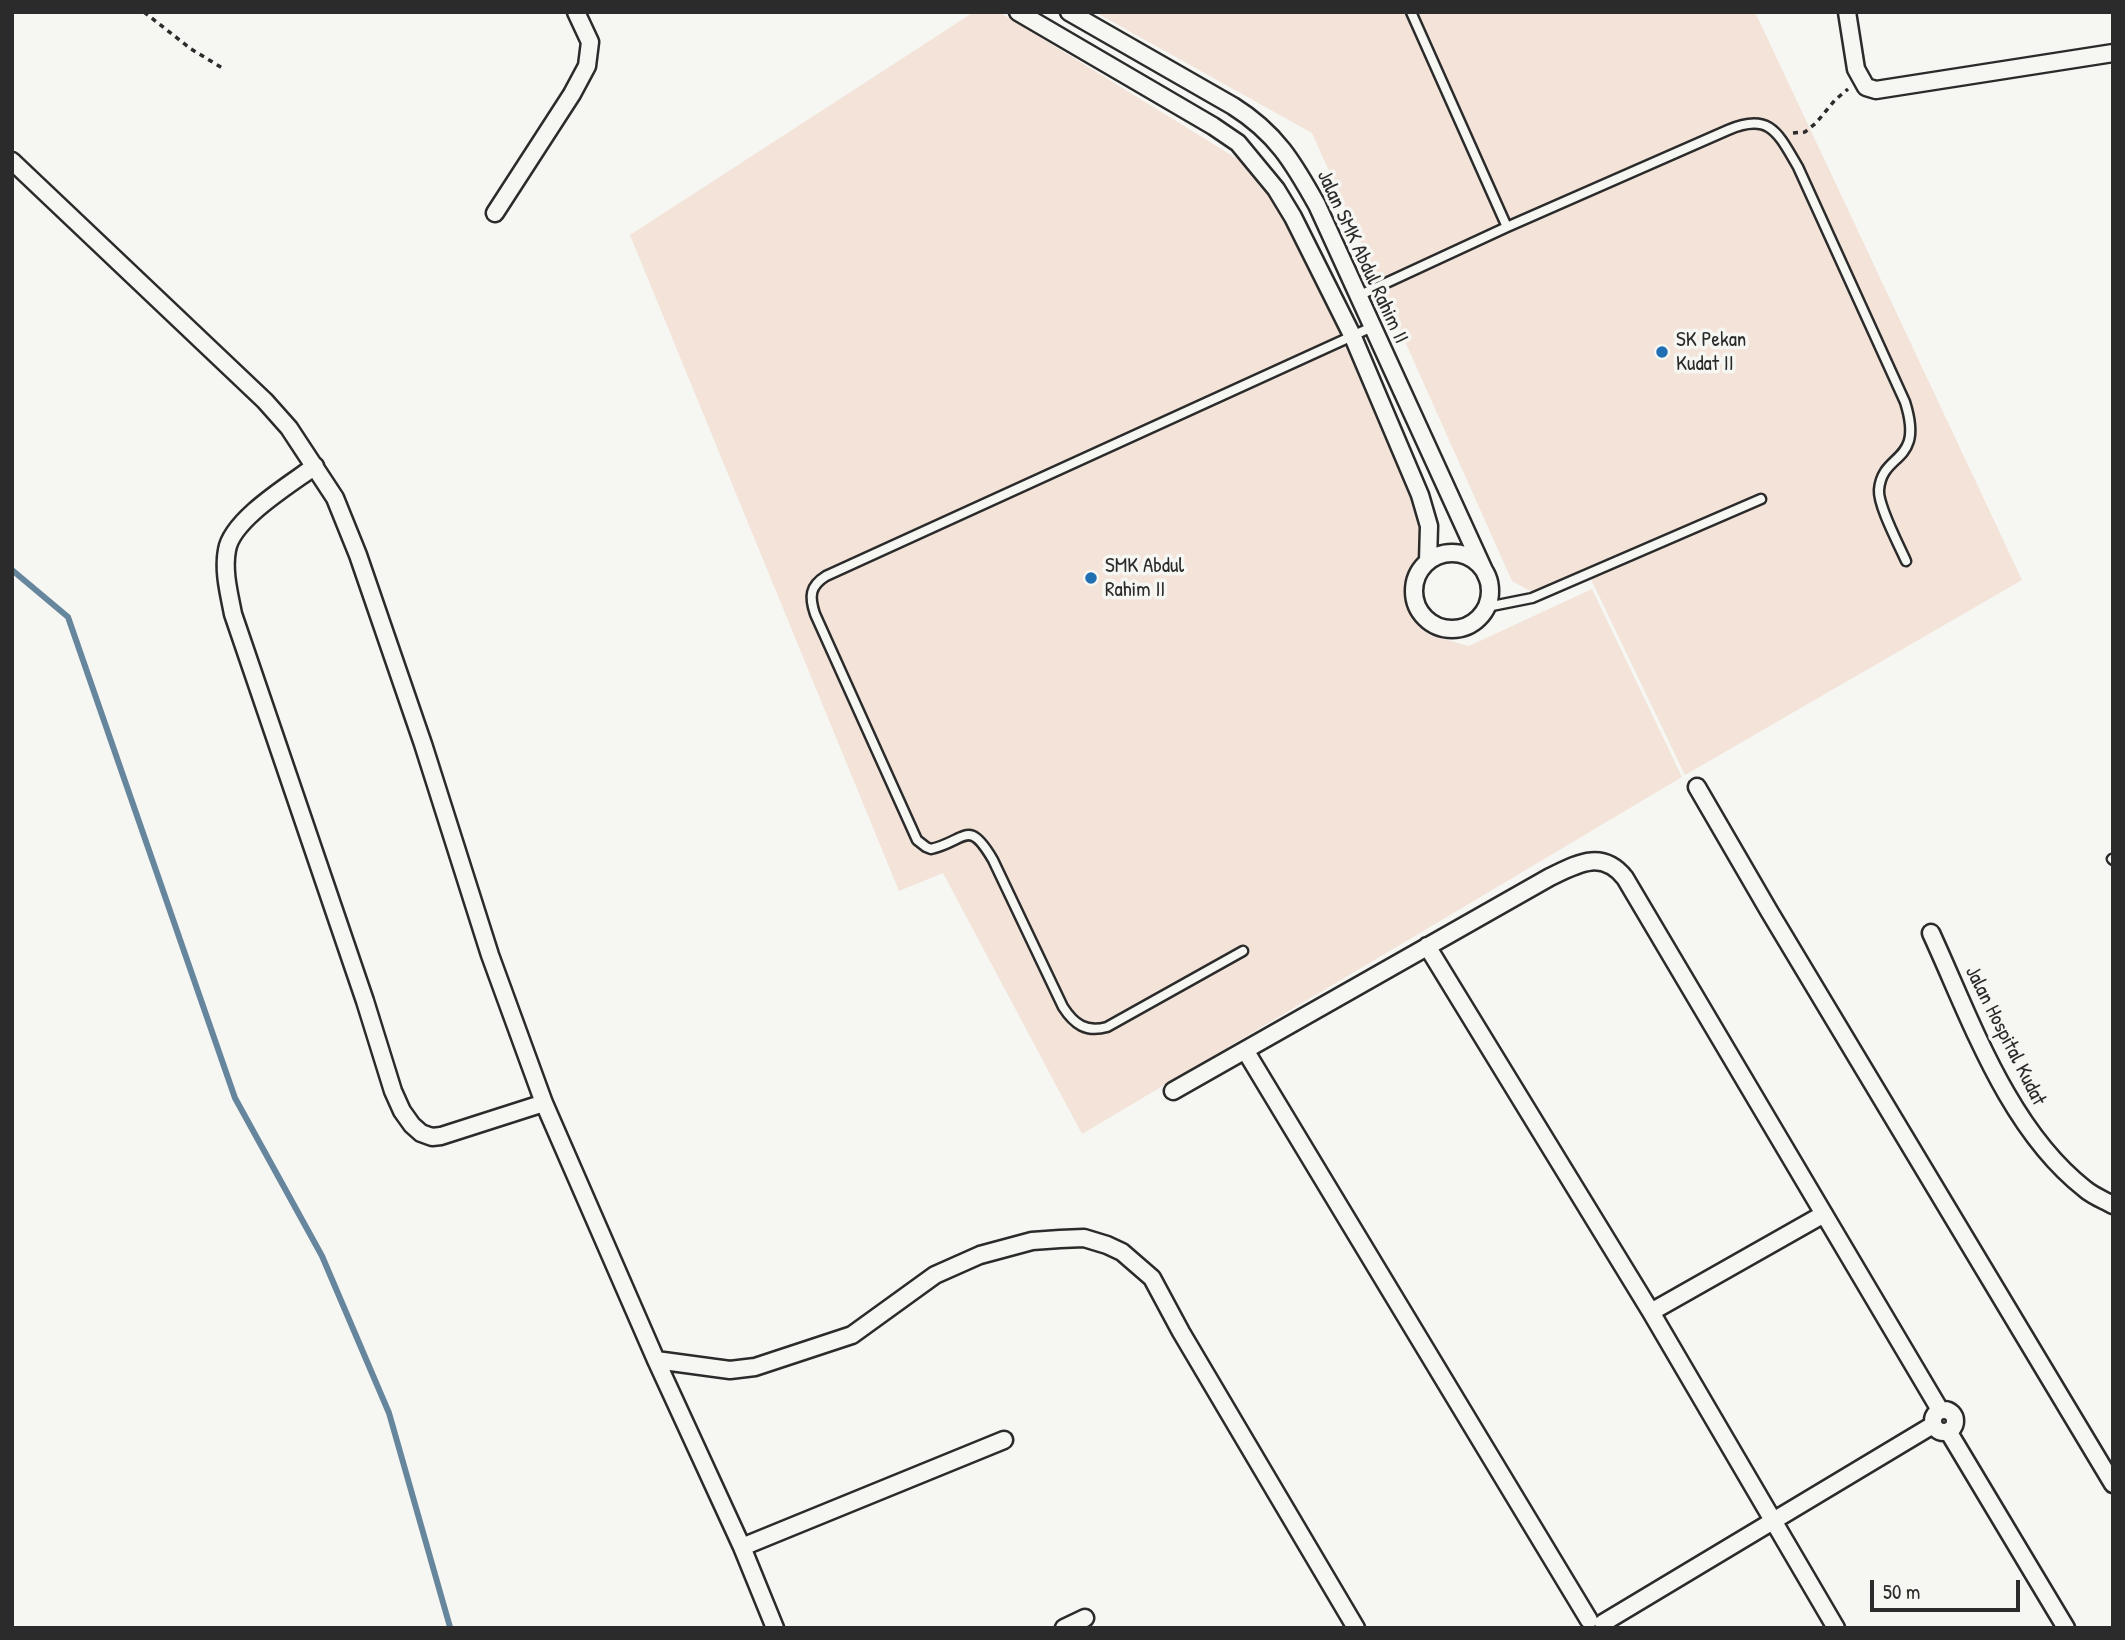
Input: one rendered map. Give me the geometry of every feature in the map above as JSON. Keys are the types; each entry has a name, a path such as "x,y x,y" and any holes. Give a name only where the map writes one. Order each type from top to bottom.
{"street":[{"path":"495,213 572,94 587,66 590,42 576,12"},
{"name":"Jalan SMK Abdul Rahim II","path":"1018,12 1238,143 1282,198 1353,337 1420,495 1429,526 1428,561"},
{"name":"Jalan SMK Abdul Rahim II","path":"1069,12 1254,120 1275,139 1295,166 1317,205 1488,579"},
{"path":"1847,12 1856,69 1866,87 1876,90 2113,53"},
{"path":"12,161 265,401 289,428 335,498 358,555 423,744 489,955 544,1103 775,1628"},
{"path":"315,466 256,510 241,523 231,537 226,560 228,591 233,614 393,1091 412,1125 421,1133 432,1137 544,1103"},
{"path":"1447,552 1460,553 1472,558 1482,567 1488,579 1490,594 1487,607 1479,618 1469,625 1455,629 1442,628 1420,613 1413,588 1416,575 1428,561 1447,552"},
{"path":"1698,788 2113,1484"},
{"path":"1173,1091 1550,877 1576,864 1611,864 1625,878 1824,1214 1940,1422 2066,1628"},
{"name":"Jalan Hospital Kudat","path":"1931,933 2015,1110 2061,1168 2087,1191 2113,1205"},
{"path":"1427,946 1651,1312 1836,1628"},
{"path":"1245,1049 1595,1625 1940,1422"},
{"path":"1651,1312 1824,1214"},
{"path":"656,1360 730,1370 755,1367 852,1335 935,1275 980,1255 1032,1241 1084,1238 1107,1245 1122,1252 1152,1278 1188,1344 1356,1628"},
{"path":"742,1548 1004,1440"},
{"path":"1064,1628 1085,1619"}],"lane":[{"path":"1411,12 1507,226"},
{"path":"1358,296 1507,226 1742,124 1763,124 1778,135 1798,167 1889,365 1909,415 1911,438 1903,454 1884,475 1879,489 1882,507 1906,561"},
{"path":"1243,951 1107,1027 1093,1030 1077,1024 1063,1007 981,840 972,835 962,836 931,849 917,841 815,614 811,595 813,587 826,576 1372,327"},
{"path":"1487,607 1532,598 1761,499"}],"path":[{"path":"144,12 191,49 224,69"},
{"path":"1778,135 1805,132 1860,78"}],"shaded area":[{"name":"SMK Abdul Rahim II","path":"974,12 999,12 1249,166 1290,223 1428,524 1405,596 1429,635 1469,646 1592,589 1682,777 1082,1134 943,873 899,891 630,235"},
{"name":"SK Pekan Kudat II","path":"1095,12 1755,12 2022,580 1685,775 1587,571 1536,594 1512,581 1312,133"}],"waterway":[{"path":"12,570 68,617 235,1098 322,1256 389,1413 450,1627"}],"place":[{"name":"SK Pekan Kudat II","path":"1662,352"},
{"name":"SMK Abdul Rahim II","path":"1091,578"}]}
